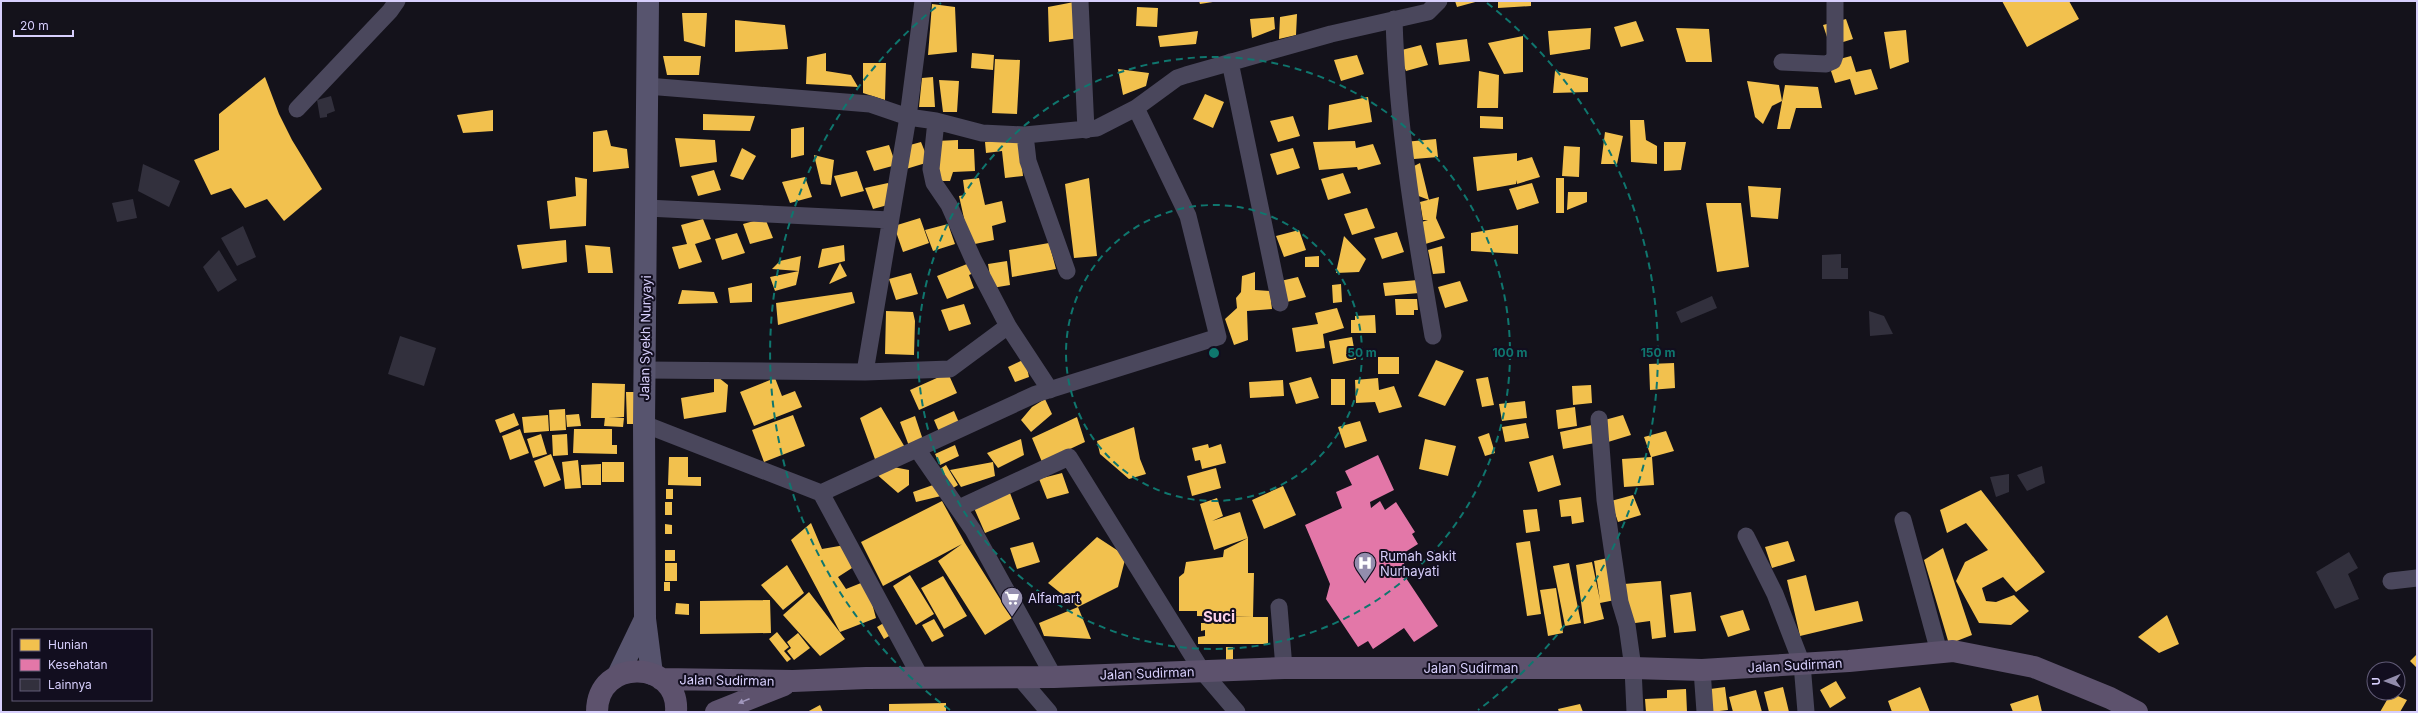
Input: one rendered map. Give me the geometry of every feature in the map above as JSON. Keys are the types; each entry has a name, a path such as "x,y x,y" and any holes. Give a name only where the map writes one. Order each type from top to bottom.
{"main road":[{"name":"Jalan Syekh Nuryayi","path":"648,1 644,424 646,619 656,676"},
{"path":"585,712 599,702 608,682 618,675 646,619"},
{"name":"Jalan Sudirman","path":"618,675 641,670 656,676 793,681 1054,677 1284,668 1634,668 1702,670 1802,664 1953,651 2034,667 2124,709"},
{"path":"656,676 674,697 676,712"},
{"name":"Jalan Sudirman","path":"716,712 793,681"}],"street":[{"path":"297,109 390,11 397,1"},
{"path":"865,372 908,117 923,1"},
{"path":"1080,1 1086,130"},
{"path":"647,86 870,104 908,117 936,120 982,133 1025,135 1086,130 1097,128 1136,108 1177,78 1230,62 1394,19 1428,12 1439,1"},
{"path":"1782,62 1826,64 1833,61 1835,55 1835,1"},
{"path":"1394,19 1395,52 1408,187 1433,336"},
{"path":"1230,62 1280,303"},
{"path":"820,493 1050,390 1218,337 1188,216 1136,108"},
{"path":"936,120 931,169 934,183 949,205 973,259 1008,326 1050,390"},
{"path":"1025,135 1028,161 1067,271"},
{"path":"647,208 890,220"},
{"path":"645,370 865,372 950,369 1008,326"},
{"path":"1599,419 1605,500 1620,602 1627,625 1634,668 1636,712"},
{"path":"644,424 820,493 921,678"},
{"path":"917,449 959,508 1024,620 1054,677"},
{"path":"959,508 1069,456 1202,671 1237,712"},
{"path":"1904,520 1939,652"},
{"path":"1746,536 1775,594 1802,664 1806,712"},
{"path":"2391,581 2417,578"},
{"path":"1279,607 1284,668"},
{"path":"1702,670 1705,712"},
{"path":"1019,677 1049,712"}],"building: Hunian":[{"path":"1199,1 1219,1 1200,4"},
{"path":"1455,1 1479,1 1457,7"},
{"path":"1498,1 1531,1 1531,6 1498,8"},
{"path":"2002,1 2069,1 2079,19 2027,47"},
{"path":"1074,2 1079,38 1049,42 1048,7"},
{"path":"932,4 955,7 957,52 928,55"},
{"path":"1137,7 1158,8 1157,27 1136,26"},
{"path":"682,13 707,13 705,47 684,41"},
{"path":"1297,14 1296,35 1279,39 1280,17"},
{"path":"1274,17 1275,29 1252,38 1250,19"},
{"path":"1846,19 1853,39 1830,46 1823,25"},
{"path":"735,20 785,25 788,49 735,52"},
{"path":"1636,21 1644,41 1621,47 1614,27"},
{"path":"1591,28 1590,49 1550,55 1548,31"},
{"path":"1676,28 1709,29 1712,62 1686,62"},
{"path":"1906,30 1909,62 1890,69 1884,32"},
{"path":"1198,31 1196,44 1160,47 1158,36"},
{"path":"1523,36 1523,72 1504,74 1488,43"},
{"path":"1467,39 1470,61 1439,65 1436,43"},
{"path":"1421,45 1428,65 1406,71 1398,51"},
{"path":"826,53 826,71 851,75 858,87 806,84 807,57"},
{"path":"972,53 994,55 993,70 971,68"},
{"path":"1357,55 1364,74 1341,81 1334,60"},
{"path":"663,56 701,56 699,75 667,75"},
{"path":"1851,56 1856,72 1871,69 1878,89 1855,95 1850,79 1835,83 1828,62"},
{"path":"995,59 1020,60 1017,114 992,113"},
{"path":"863,63 886,63 885,100 863,93"},
{"path":"1118,69 1149,73 1146,86 1123,95"},
{"path":"1479,71 1499,75 1498,108 1477,108"},
{"path":"1555,71 1588,78 1588,92 1553,93"},
{"path":"265,77 279,114 292,140 322,189 284,221 267,199 245,208 231,188 211,195 194,160 219,150 219,114"},
{"path":"933,77 935,107 919,107 922,78"},
{"path":"939,80 959,81 957,112 943,112"},
{"path":"1747,81 1779,85 1782,101 1772,106 1763,124 1755,117"},
{"path":"1785,85 1818,87 1822,108 1796,108 1790,129 1777,129"},
{"path":"1205,94 1224,102 1213,128 1193,119"},
{"path":"1368,97 1372,122 1328,130 1329,105"},
{"path":"493,110 493,131 463,133 457,115"},
{"path":"703,114 755,116 750,131 703,130"},
{"path":"1293,116 1300,136 1278,142 1270,121"},
{"path":"1480,116 1503,117 1503,129 1480,128"},
{"path":"1630,120 1644,120 1646,140 1657,146 1657,164 1631,162"},
{"path":"804,127 804,155 791,158 791,129"},
{"path":"607,130 611,146 627,149 629,168 593,172 593,132"},
{"path":"1605,132 1623,136 1617,164 1601,164"},
{"path":"675,138 715,140 717,162 680,167"},
{"path":"1019,138 1023,176 1005,178 1002,151 986,153 985,142"},
{"path":"1436,139 1438,157 1414,159 1404,142"},
{"path":"958,140 958,149 974,149 975,171 953,172 950,181 938,181 936,141"},
{"path":"1355,141 1356,148 1373,144 1381,164 1358,170 1357,167 1319,170 1313,142"},
{"path":"921,142 929,162 906,169 899,148"},
{"path":"1664,142 1686,142 1681,170 1664,171"},
{"path":"889,145 896,165 874,171 866,151"},
{"path":"1564,146 1580,147 1579,177 1562,176"},
{"path":"742,148 756,156 743,180 730,176"},
{"path":"1293,148 1300,168 1277,175 1270,154"},
{"path":"1517,153 1517,161 1532,157 1540,177 1517,184 1516,180 1516,184 1477,191 1473,157"},
{"path":"814,155 834,160 831,185 821,184"},
{"path":"1420,163 1429,200 1416,195 1414,166"},
{"path":"714,170 721,190 698,196 691,176"},
{"path":"857,171 864,191 841,197 834,176"},
{"path":"1343,173 1351,193 1328,200 1321,179"},
{"path":"575,177 587,179 586,226 550,229 547,201 576,196"},
{"path":"805,177 812,197 790,203 782,182"},
{"path":"979,178 985,205 1002,201 1006,222 992,226 994,240 970,245 959,196 965,195 963,180"},
{"path":"1089,178 1097,256 1074,258 1065,184"},
{"path":"1556,178 1564,178 1564,213 1556,213"},
{"path":"888,183 895,203 873,209 865,188"},
{"path":"1532,183 1539,203 1517,210 1509,189"},
{"path":"1748,186 1781,188 1778,219 1751,217"},
{"path":"1568,192 1587,192 1587,202 1567,210"},
{"path":"1439,197 1436,218 1445,238 1422,245 1415,224 1428,220 1423,220 1420,202"},
{"path":"1706,203 1741,203 1749,267 1717,272"},
{"path":"1367,208 1375,228 1352,235 1344,214"},
{"path":"765,218 773,238 750,244 743,224"},
{"path":"920,218 929,243 903,252 894,226"},
{"path":"703,219 711,239 695,244 702,262 679,269 672,247 687,244 681,225"},
{"path":"948,224 955,244 933,251 925,230"},
{"path":"1518,225 1518,254 1471,251 1471,233"},
{"path":"1299,230 1306,250 1284,257 1276,236"},
{"path":"1397,232 1404,252 1382,259 1374,238"},
{"path":"737,233 745,253 722,260 715,239"},
{"path":"1344,236 1366,259 1359,272 1336,273"},
{"path":"566,240 567,262 522,269 517,245"},
{"path":"1049,243 1056,269 1012,277 1009,250"},
{"path":"585,245 610,247 613,273 588,273"},
{"path":"844,245 845,261 818,268 822,249"},
{"path":"1442,246 1445,273 1433,274 1428,250"},
{"path":"801,256 799,271 772,269 780,261"},
{"path":"1319,256 1319,267 1305,267 1305,257"},
{"path":"1007,261 1010,285 992,288 988,264"},
{"path":"972,262 976,272 969,275 974,288 947,299 937,276"},
{"path":"840,263 847,276 829,284"},
{"path":"799,271 796,285 775,291 770,277"},
{"path":"1255,272 1255,290 1270,291 1272,309 1247,311 1248,340 1234,345 1225,319 1237,308 1236,298 1241,292 1242,276"},
{"path":"911,273 918,294 896,300 889,279"},
{"path":"1298,277 1306,297 1283,303 1276,282"},
{"path":"1418,280 1419,293 1385,296 1383,283"},
{"path":"1460,281 1468,301 1445,308 1438,287"},
{"path":"752,283 752,302 730,303 728,288"},
{"path":"1341,284 1342,302 1333,303 1332,285"},
{"path":"682,290 714,292 718,303 678,304"},
{"path":"852,292 855,303 778,325 776,303"},
{"path":"1395,299 1417,299 1418,310 1414,310 1414,315 1396,315"},
{"path":"964,304 971,324 949,331 941,310"},
{"path":"1337,308 1344,328 1323,334 1325,348 1296,352 1292,328 1318,324 1315,313"},
{"path":"886,311 913,312 915,321 914,355 885,354"},
{"path":"1375,315 1376,333 1351,333 1351,320 1355,320 1355,316"},
{"path":"1352,337 1356,359 1333,364 1329,341"},
{"path":"1378,357 1399,357 1399,374 1378,374"},
{"path":"1025,359 1029,377 1015,382 1008,367"},
{"path":"1436,360 1464,371 1445,406 1418,396"},
{"path":"1674,363 1675,388 1650,390 1649,364"},
{"path":"948,373 957,393 919,410 910,390"},
{"path":"714,374 728,385 726,412 684,419 681,398 714,392"},
{"path":"1311,377 1319,398 1296,404 1289,383"},
{"path":"1488,377 1494,405 1482,407 1476,379"},
{"path":"775,378 782,396 795,391 802,407 754,426 740,392"},
{"path":"1378,378 1379,390 1394,386 1402,407 1379,413 1375,402 1356,403 1355,380"},
{"path":"1331,379 1345,379 1345,405 1331,405"},
{"path":"1283,380 1284,396 1250,398 1249,382"},
{"path":"592,383 625,384 624,417 591,418"},
{"path":"1591,385 1592,403 1573,405 1572,386"},
{"path":"626,392 634,392 635,424 627,424"},
{"path":"1045,399 1052,414 1031,432 1021,420 1032,407"},
{"path":"1525,401 1527,418 1502,421 1499,404"},
{"path":"881,407 906,449 876,462 860,418"},
{"path":"1575,407 1577,426 1558,429 1556,410"},
{"path":"565,409 566,430 550,431 549,410"},
{"path":"954,411 960,425 940,434 934,420"},
{"path":"514,413 519,425 500,433 495,420"},
{"path":"579,414 581,426 567,427 566,415"},
{"path":"548,415 549,431 524,433 522,417"},
{"path":"793,415 805,446 764,462 752,430"},
{"path":"1623,415 1631,435 1608,442 1601,421"},
{"path":"915,416 923,440 909,446 900,422"},
{"path":"605,417 624,418 623,427 604,426"},
{"path":"1077,417 1085,442 1042,462 1032,438"},
{"path":"1360,421 1367,441 1345,448 1338,427"},
{"path":"1526,423 1529,438 1505,442 1502,427"},
{"path":"1592,425 1595,443 1563,449 1560,432"},
{"path":"1134,427 1140,459 1146,474 1129,479 1100,454 1097,441"},
{"path":"520,429 529,453 510,460 502,436"},
{"path":"574,429 612,429 612,445 617,445 617,454 573,453"},
{"path":"1666,431 1674,451 1652,457 1654,485 1624,487 1622,459 1651,457 1644,437"},
{"path":"1489,433 1495,453 1485,456 1478,437"},
{"path":"541,434 547,454 533,458 527,439"},
{"path":"567,434 568,455 553,456 552,435"},
{"path":"1021,439 1024,455 998,468 987,453"},
{"path":"1425,439 1456,446 1448,476 1419,469"},
{"path":"1208,444 1209,448 1221,444 1226,463 1202,469 1200,460 1195,461 1192,448"},
{"path":"955,445 959,456 940,465 935,454"},
{"path":"551,454 561,480 544,487 534,461"},
{"path":"1553,455 1561,485 1538,492 1529,462"},
{"path":"669,457 688,457 688,477 701,477 701,486 668,485"},
{"path":"578,460 581,488 565,489 562,462"},
{"path":"602,462 624,462 624,482 602,482"},
{"path":"993,462 995,476 961,487 950,470"},
{"path":"601,464 601,485 582,485 581,465"},
{"path":"946,465 958,485 950,490 937,471"},
{"path":"888,466 909,470 909,485 898,493 874,472"},
{"path":"1216,468 1221,488 1192,496 1187,476"},
{"path":"1062,473 1069,493 1047,499 1039,479"},
{"path":"933,485 941,496 916,502 913,492"},
{"path":"1283,486 1296,515 1264,529 1252,500"},
{"path":"666,489 673,489 673,499 666,499"},
{"path":"1981,490 2045,572 2016,592 2003,577 1982,588 1986,601 1996,602 2014,595 2029,611 2011,625 1979,623 1956,581 1965,562 1988,550 1966,523 1947,533 1940,510"},
{"path":"1010,493 1020,519 985,533 974,508"},
{"path":"1633,495 1641,515 1618,522 1611,501"},
{"path":"1581,497 1584,522 1572,524 1571,516 1561,517 1559,500"},
{"path":"1217,498 1223,516 1212,521 1240,512 1248,538 1214,550 1200,504"},
{"path":"942,501 965,543 1012,618 985,635 938,561 962,544 883,586 861,542"},
{"path":"665,502 672,502 672,515 665,515"},
{"path":"1537,509 1540,531 1526,533 1523,510"},
{"path":"811,523 822,549 845,545 852,568 838,577 846,589 866,581 876,618 840,632 791,540"},
{"path":"665,524 672,525 672,534 665,534"},
{"path":"1097,537 1126,556 1118,587 1078,607 1048,583"},
{"path":"1248,538 1248,573 1254,573 1253,617 1197,616 1197,611 1179,611 1179,577 1184,573 1186,562 1223,557 1224,550"},
{"path":"1530,541 1541,614 1527,616 1516,543"},
{"path":"1788,541 1795,561 1772,568 1765,547"},
{"path":"1033,542 1040,562 1017,569 1010,548"},
{"path":"1943,548 1972,635 1949,644 1924,560"},
{"path":"665,550 675,550 675,561 665,561"},
{"path":"1608,558 1615,600 1600,603 1604,619 1584,624 1576,565 1592,562 1600,600 1594,561"},
{"path":"665,563 677,563 677,581 665,581"},
{"path":"1569,563 1581,623 1565,626 1553,566"},
{"path":"787,565 804,593 783,610 761,585"},
{"path":"910,575 934,614 916,625 893,586"},
{"path":"1806,575 1815,611 1858,601 1863,621 1800,636 1787,580"},
{"path":"943,576 967,616 944,629 921,588"},
{"path":"1661,581 1666,637 1652,639 1650,621 1628,624 1624,584"},
{"path":"664,582 670,582 670,591 664,591"},
{"path":"1556,588 1563,633 1548,636 1540,590"},
{"path":"809,592 845,639 820,656 783,615"},
{"path":"1691,592 1696,631 1674,633 1670,595"},
{"path":"770,600 771,633 700,634 700,601"},
{"path":"676,603 689,604 689,615 675,614"},
{"path":"1078,607 1091,639 1044,636 1039,623"},
{"path":"1743,610 1750,630 1728,637 1720,616"},
{"path":"2167,615 2179,644 2159,653 2138,637"},
{"path":"1205,617 1268,617 1268,644 1198,644 1198,637 1205,636 1205,630 1201,631 1201,623 1205,623"},
{"path":"934,619 944,636 932,642 922,625"},
{"path":"887,621 894,633 884,639 877,627"},
{"path":"777,632 789,647 784,651 791,659 787,662 769,639"},
{"path":"798,633 810,648 794,660 787,651 791,648 787,642"},
{"path":"1226,647 1233,647 1233,660 1226,660"},
{"path":"2417,654 2417,668 2410,661"},
{"path":"1836,681 1846,698 1830,708 1820,690"},
{"path":"1725,687 1728,710 1711,712 1703,690"},
{"path":"1783,687 1789,712 1769,712 1764,692"},
{"path":"1920,687 1930,712 1892,712 1888,701"},
{"path":"1686,689 1687,712 1646,712 1645,699 1667,698 1667,690"},
{"path":"1756,690 1762,712 1733,712 1729,697"},
{"path":"2038,695 2042,712 2013,712 2010,704"},
{"path":"2407,700 2400,712 2380,712 2386,701"},
{"path":"946,703 946,712 889,712 889,704"},
{"path":"1580,704 1583,712 1559,712 1558,709"},
{"path":"820,705 823,712 807,712"}],"building: Kesehatan":[{"name":"Rumah Sakit Nurhayati","path":"1378,455 1394,490 1370,502 1371,508 1380,501 1385,510 1396,502 1415,532 1412,534 1418,544 1399,556 1405,565 1400,569 1438,626 1414,642 1404,628 1373,649 1368,641 1358,647 1326,599 1330,584 1305,525 1342,508 1336,492 1352,485 1345,471"}],"building: Lainnya":[{"path":"331,96 335,111 327,114 327,117 320,118 317,100"},
{"path":"143,164 180,181 169,207 138,191"},
{"path":"133,199 137,218 117,222 112,203"},
{"path":"243,226 256,257 237,266 221,238"},
{"path":"219,250 237,280 218,292 203,267"},
{"path":"1841,254 1841,268 1848,268 1848,279 1822,279 1822,255"},
{"path":"1712,296 1717,308 1681,323 1676,312"},
{"path":"1869,311 1884,316 1893,334 1870,336"},
{"path":"400,336 436,348 424,386 388,374"},
{"path":"2042,466 2045,483 2027,491 2017,475"},
{"path":"2009,474 2009,492 1996,497 1990,477"},
{"path":"2349,552 2358,568 2348,574 2359,599 2335,609 2316,572"}],"place":[{"name":"Rumah Sakit Nurhayati","path":"1365,582"},
{"name":"Alfamart","path":"1012,618"}],"district":[{"name":"Suci","path":"1219,616"}]}
